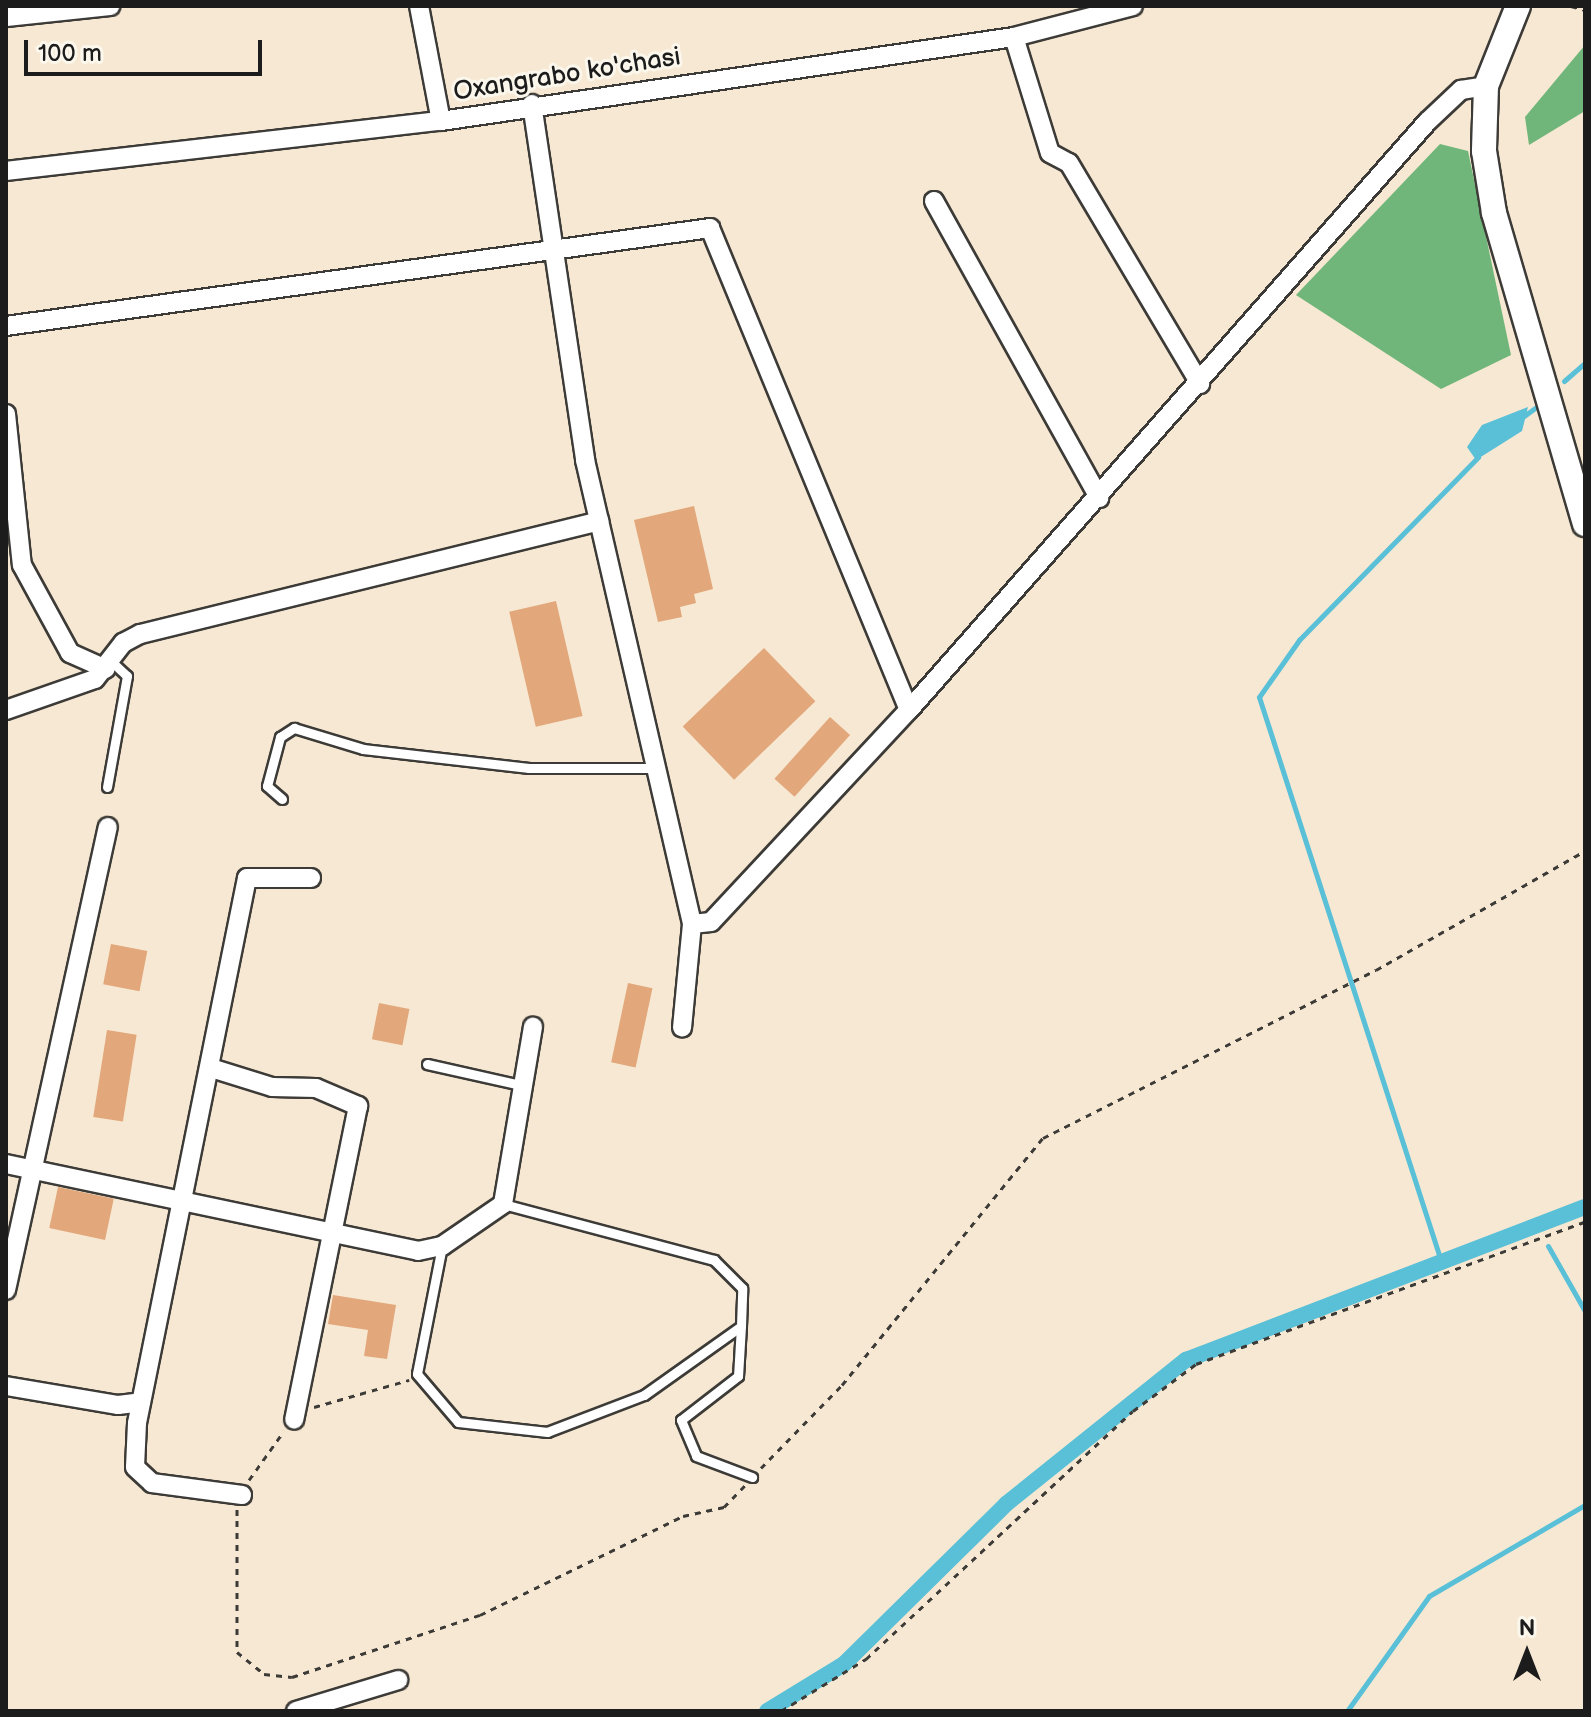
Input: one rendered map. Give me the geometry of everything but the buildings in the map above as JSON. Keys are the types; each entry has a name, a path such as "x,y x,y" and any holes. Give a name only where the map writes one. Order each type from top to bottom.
{"street":[{"path":"6,17 64,8 110,6"},
{"path":"419,6 441,121"},
{"name":"Oxangrabo ko'chasi","path":"6,171 441,121 532,104 1014,37 1133,6"},
{"path":"1518,6 1486,86 1484,151 1494,213 1585,524"},
{"path":"1014,37 1050,153 1069,163 1200,384"},
{"path":"692,924 711,922 909,710 1200,384 1427,122 1461,90 1486,86"},
{"path":"532,104 550,255 599,521 692,924 682,1028"},
{"path":"934,201 1099,498"},
{"path":"6,326 550,255 710,228 909,710"},
{"path":"6,414 22,565 70,653 109,665"},
{"path":"6,710 109,665 140,634 599,521"},
{"path":"6,1290 108,827"},
{"path":"242,1495 152,1483 135,1467 141,1402 185,1205 247,878 311,878"},
{"path":"6,1164 185,1205 418,1251 442,1246 503,1204 528,1087 533,1027"},
{"path":"211,1068 272,1087 316,1088 358,1106 294,1420"},
{"path":"6,1386 118,1405 141,1402"},
{"path":"296,1711 398,1680"}],"lane":[{"path":"107,787 127,676 109,665"},
{"path":"282,799 267,786 280,737 294,728 363,749 529,768 656,768"},
{"path":"427,1064 528,1087"},
{"path":"503,1204 714,1260 742,1288 738,1376 681,1420 696,1456 752,1477"},
{"path":"442,1246 417,1374 458,1422 547,1432 644,1395 741,1326"}],"path":[{"path":"1571,6 1585,10"},
{"path":"417,1374 395,1389 349,1393 294,1420 242,1495 233,1541 237,1652 264,1674 292,1677 480,1615 683,1516 724,1507 842,1385 1043,1138 1376,970 1585,851"},
{"path":"781,1711 866,1659 1133,1411 1196,1364 1585,1222"}],"green space":[{"path":"1585,45 1585,111 1529,145 1525,117"},
{"path":"1440,144 1468,151 1511,355 1441,389 1296,295"}],"water":[{"path":"1528,407 1522,431 1476,460 1467,447 1482,425"}],"waterway":[{"path":"1564,381 1585,363"},
{"path":"1524,416 1535,408"},
{"path":"1440,1258 1259,697 1299,640 1478,457"},
{"path":"767,1711 844,1664 1006,1504 1186,1360 1585,1207"},
{"path":"1548,1246 1585,1311"},
{"path":"1347,1711 1429,1596 1585,1505"}]}
